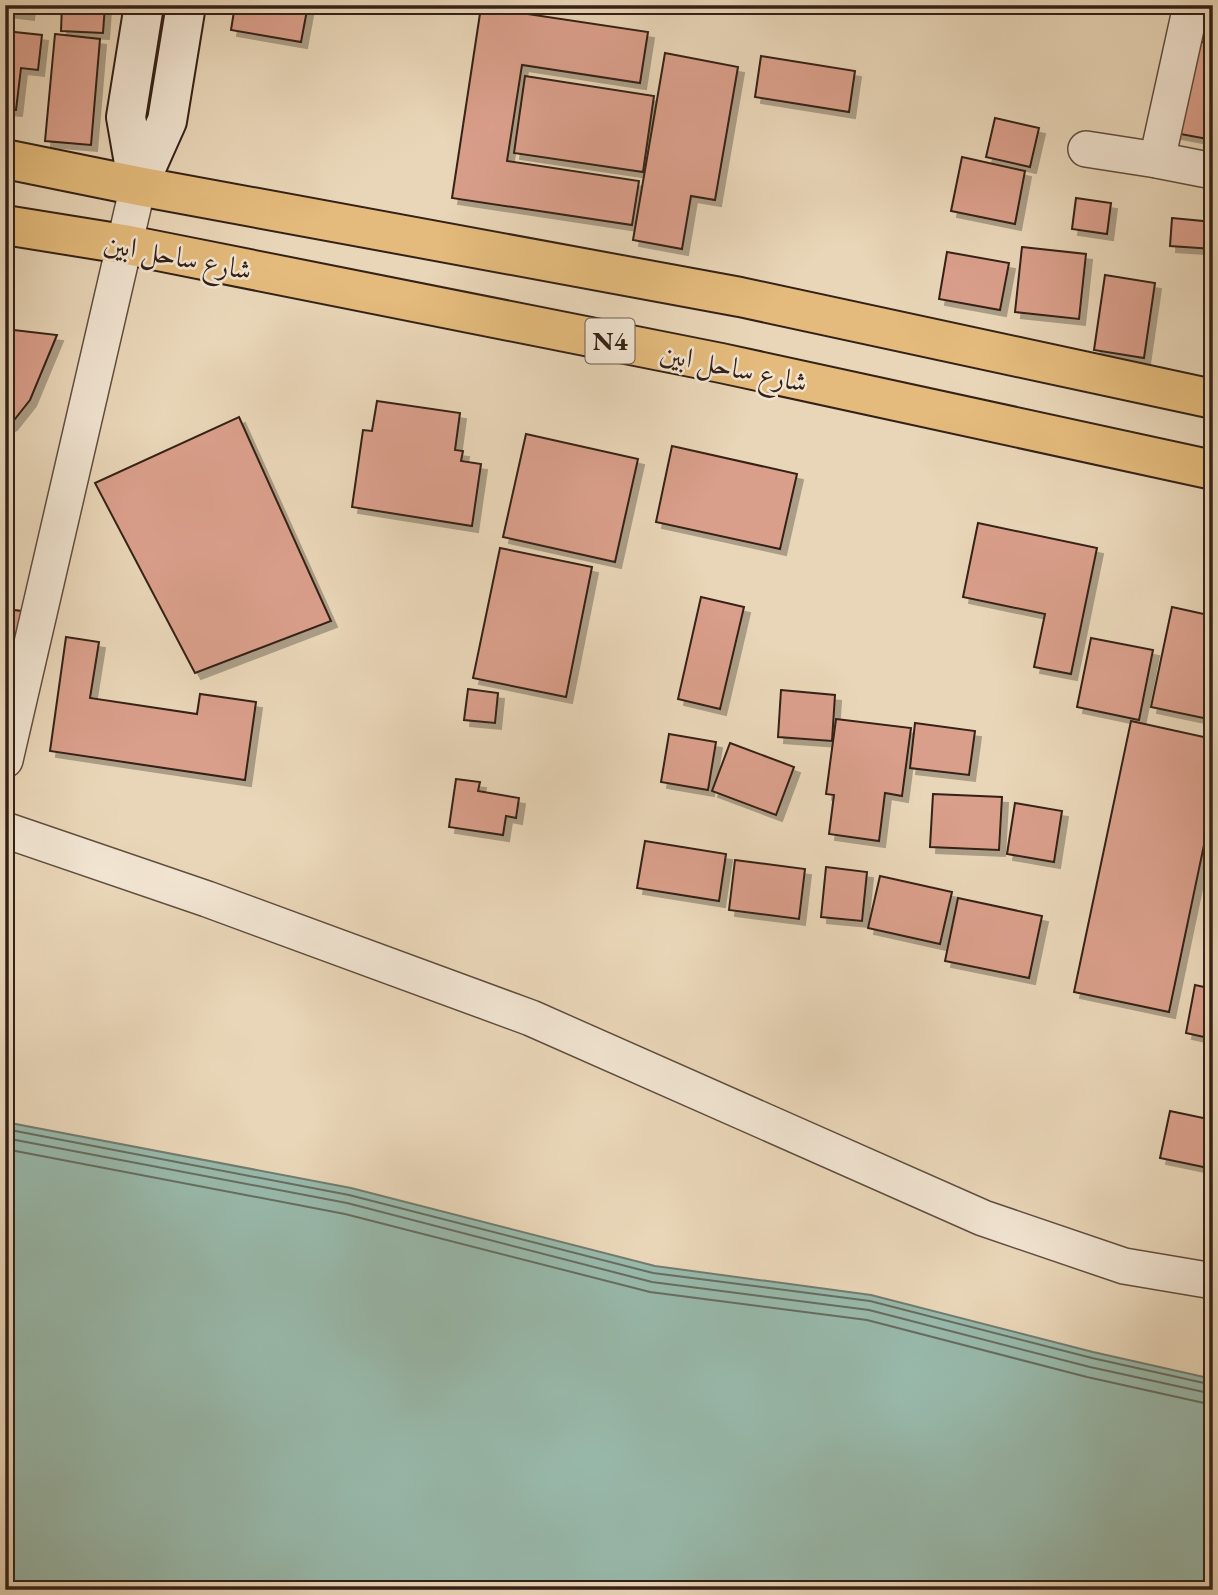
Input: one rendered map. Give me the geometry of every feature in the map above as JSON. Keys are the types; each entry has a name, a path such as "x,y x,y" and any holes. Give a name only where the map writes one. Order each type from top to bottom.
{"highway":[{"name":"N4","path":"5,159 740,297 1213,399"},
{"name":"شارع ساحل ابين","path":"5,225 124,244 721,363 1213,470"}],"main road":[{"path":"138,186 126,117 144,5"},
{"path":"138,186 167,121 186,5"}],"street":[{"path":"1157,160 1191,6"},
{"path":"1086,149 1213,171"},
{"path":"5,761 138,186"},
{"path":"5,830 207,899 531,1017 983,1218 1125,1266 1213,1281"}],"water":[{"path":"5,1122 351,1188 655,1266 871,1295 1093,1352 1213,1379 1213,1590 5,1590"}],"building":[{"path":"5,5 29,5 28,14 5,11"},
{"path":"62,5 105,5 103,33 61,31"},
{"path":"235,5 308,5 301,42 231,30"},
{"path":"481,7 648,32 640,83 522,65 507,161 639,181 632,225 452,198"},
{"path":"5,31 42,35 38,70 21,68 16,110 5,109"},
{"path":"55,34 100,39 91,145 45,141"},
{"path":"1191,40 1213,44 1213,140 1175,133"},
{"path":"665,53 738,67 715,200 691,196 682,249 633,240"},
{"path":"761,56 855,71 849,112 755,97"},
{"path":"525,76 654,96 643,172 514,153"},
{"path":"995,118 1039,128 1030,167 986,157"},
{"path":"962,157 1025,171 1015,224 951,211"},
{"path":"1076,198 1111,203 1107,234 1072,229"},
{"path":"1172,218 1213,222 1213,249 1170,246"},
{"path":"1022,247 1086,254 1079,319 1015,312"},
{"path":"947,252 1009,263 1000,310 939,299"},
{"path":"1105,275 1155,283 1144,358 1094,350"},
{"path":"5,329 57,335 30,400 11,424 5,427"},
{"path":"377,401 460,413 455,450 463,451 461,461 481,464 472,526 352,507 363,430 372,431"},
{"path":"239,417 331,621 195,673 95,483"},
{"path":"526,434 638,459 615,562 503,537"},
{"path":"672,446 797,474 780,549 656,522"},
{"path":"978,523 1097,548 1071,674 1034,667 1045,614 963,597"},
{"path":"500,548 592,567 566,697 473,678"},
{"path":"701,597 744,607 720,709 678,699"},
{"path":"1172,607 1213,616 1213,720 1151,707"},
{"path":"5,609 22,611 17,658 5,657"},
{"path":"66,637 99,642 90,698 197,714 200,694 256,702 245,780 50,751"},
{"path":"1091,638 1153,650 1139,720 1077,707"},
{"path":"468,689 498,693 495,723 464,720"},
{"path":"781,690 835,695 832,741 778,737"},
{"path":"836,719 911,728 902,796 885,793 879,841 829,834 834,795 826,794"},
{"path":"1131,721 1213,739 1213,802 1169,1012 1074,992"},
{"path":"915,723 975,731 969,775 910,768"},
{"path":"669,734 716,742 708,790 661,782"},
{"path":"730,743 794,767 776,815 712,791"},
{"path":"456,779 480,782 478,791 519,798 516,818 506,816 503,835 449,827"},
{"path":"933,794 1002,797 999,850 930,847"},
{"path":"1015,803 1062,811 1054,862 1007,854"},
{"path":"645,841 726,854 719,901 637,888"},
{"path":"735,860 805,869 799,919 729,910"},
{"path":"826,867 867,872 862,921 821,917"},
{"path":"880,876 952,892 940,944 868,928"},
{"path":"958,898 1042,916 1029,978 945,961"},
{"path":"1195,985 1213,989 1213,1039 1186,1033"},
{"path":"1170,1111 1213,1120 1213,1169 1160,1158"}]}
